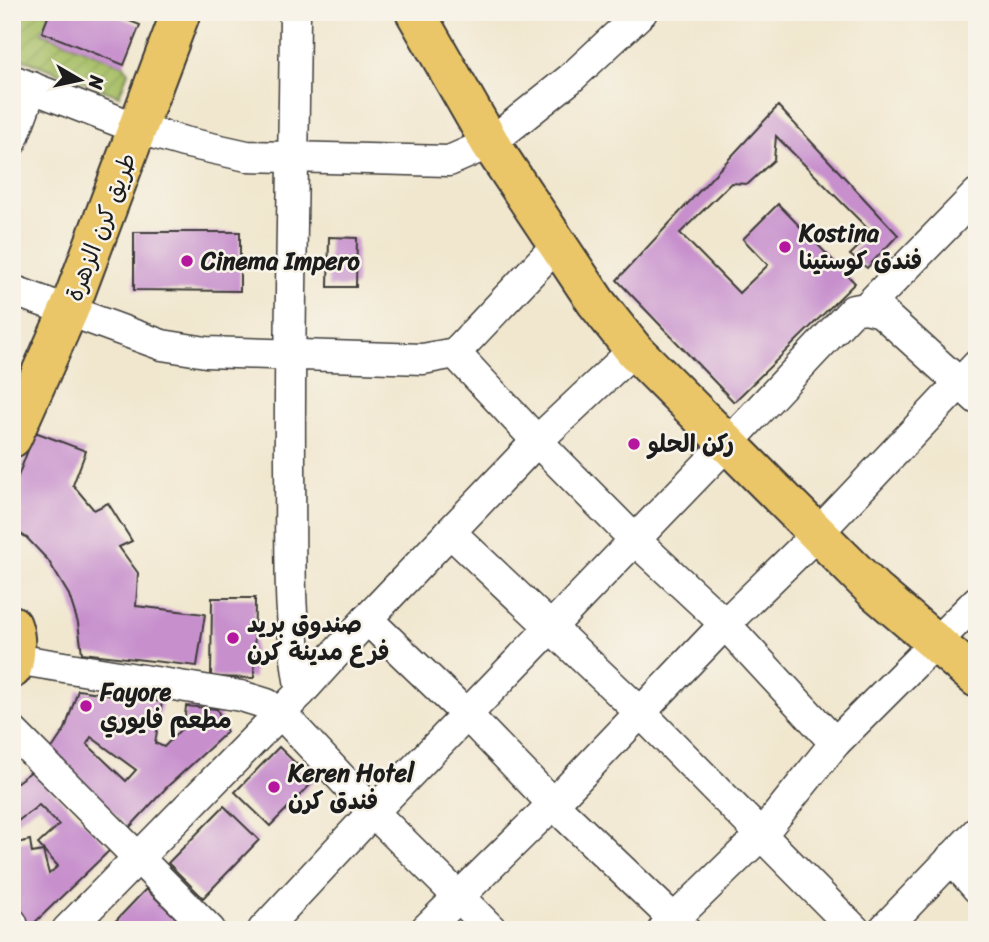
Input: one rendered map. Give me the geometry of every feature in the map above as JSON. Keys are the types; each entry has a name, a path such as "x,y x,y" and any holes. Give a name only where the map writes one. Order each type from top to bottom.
{"main road":[{"name":"طريق كرن الزهرة","path":"12,438 69,310 181,12"},
{"path":"415,12 491,143 557,245 596,302 634,350 876,591 934,644 977,678"}],"street":[{"path":"295,12 289,354 291,633 301,692"},
{"path":"12,141 19,88 139,129 247,156 449,161 491,143 570,79 642,12"},
{"path":"866,307 977,194"},
{"path":"12,290 162,345 206,352 423,359 455,353 557,245"},
{"path":"266,929 373,811 853,310 866,307 881,312 971,383 725,624 553,804 425,930"},
{"path":"67,930 280,714 537,441 634,350"},
{"path":"455,353 635,540 725,624 835,743"},
{"path":"450,532 641,713 855,930"},
{"path":"367,619 466,714 674,926 762,834 835,743 977,601"},
{"path":"13,651 241,696 267,704 280,714 492,930"},
{"path":"12,731 210,930"},
{"path":"883,930 977,832"},
{"path":"950,858 977,888"},
{"path":"12,923 14,930"}],"green space":[{"path":"12,12 50,12 42,33 124,65 128,72 119,96 12,55"}],"building":[{"path":"50,12 107,12 140,25 124,65 42,32"},
{"name":"Kostina فندق كوستينا","path":"778,106 898,235 867,268 850,255 872,233 776,136 774,160 748,184 731,183 680,233 739,293 768,265 743,239 778,204 855,283 734,402 617,280"},
{"name":"Cinema Impero","path":"134,232 240,232 240,291 134,290"},
{"path":"329,237 357,238 356,287 328,287"},
{"path":"35,432 86,451 73,485 94,510 108,503 132,541 119,547 138,573 136,606 205,614 197,666 82,653 78,623 69,595 48,560 27,538 12,528 12,492"},
{"name":"صندوق بريد فرع مدينة كرن","path":"212,598 255,598 254,678 211,677"},
{"path":"78,690 162,702 155,743 164,747 184,726 186,706 217,709 227,732 167,787 129,828 51,750 65,729","holes":["91,737 136,770 126,781 87,744"]},
{"name":"Keren Hotel فندق كرن","path":"279,747 314,781 270,826 235,792"},
{"path":"32,771 111,849 27,930 23,930 12,893 12,786","holes":["39,805 59,825 38,844 58,866 49,874 43,851 32,853 30,840 17,843 14,824"]},
{"path":"224,806 259,840 203,898 168,863"},
{"path":"146,889 189,930 107,930"}],"place":[{"name":"Kostina فندق كوستينا","path":"785,247"},
{"name":"Cinema Impero","path":"187,261"},
{"name":"ركن الحلو","path":"634,444"},
{"name":"صندوق بريد فرع مدينة كرن","path":"233,638"},
{"name":"Fayore مطعم فايوري","path":"86,706"},
{"name":"Keren Hotel فندق كرن","path":"274,787"}]}
